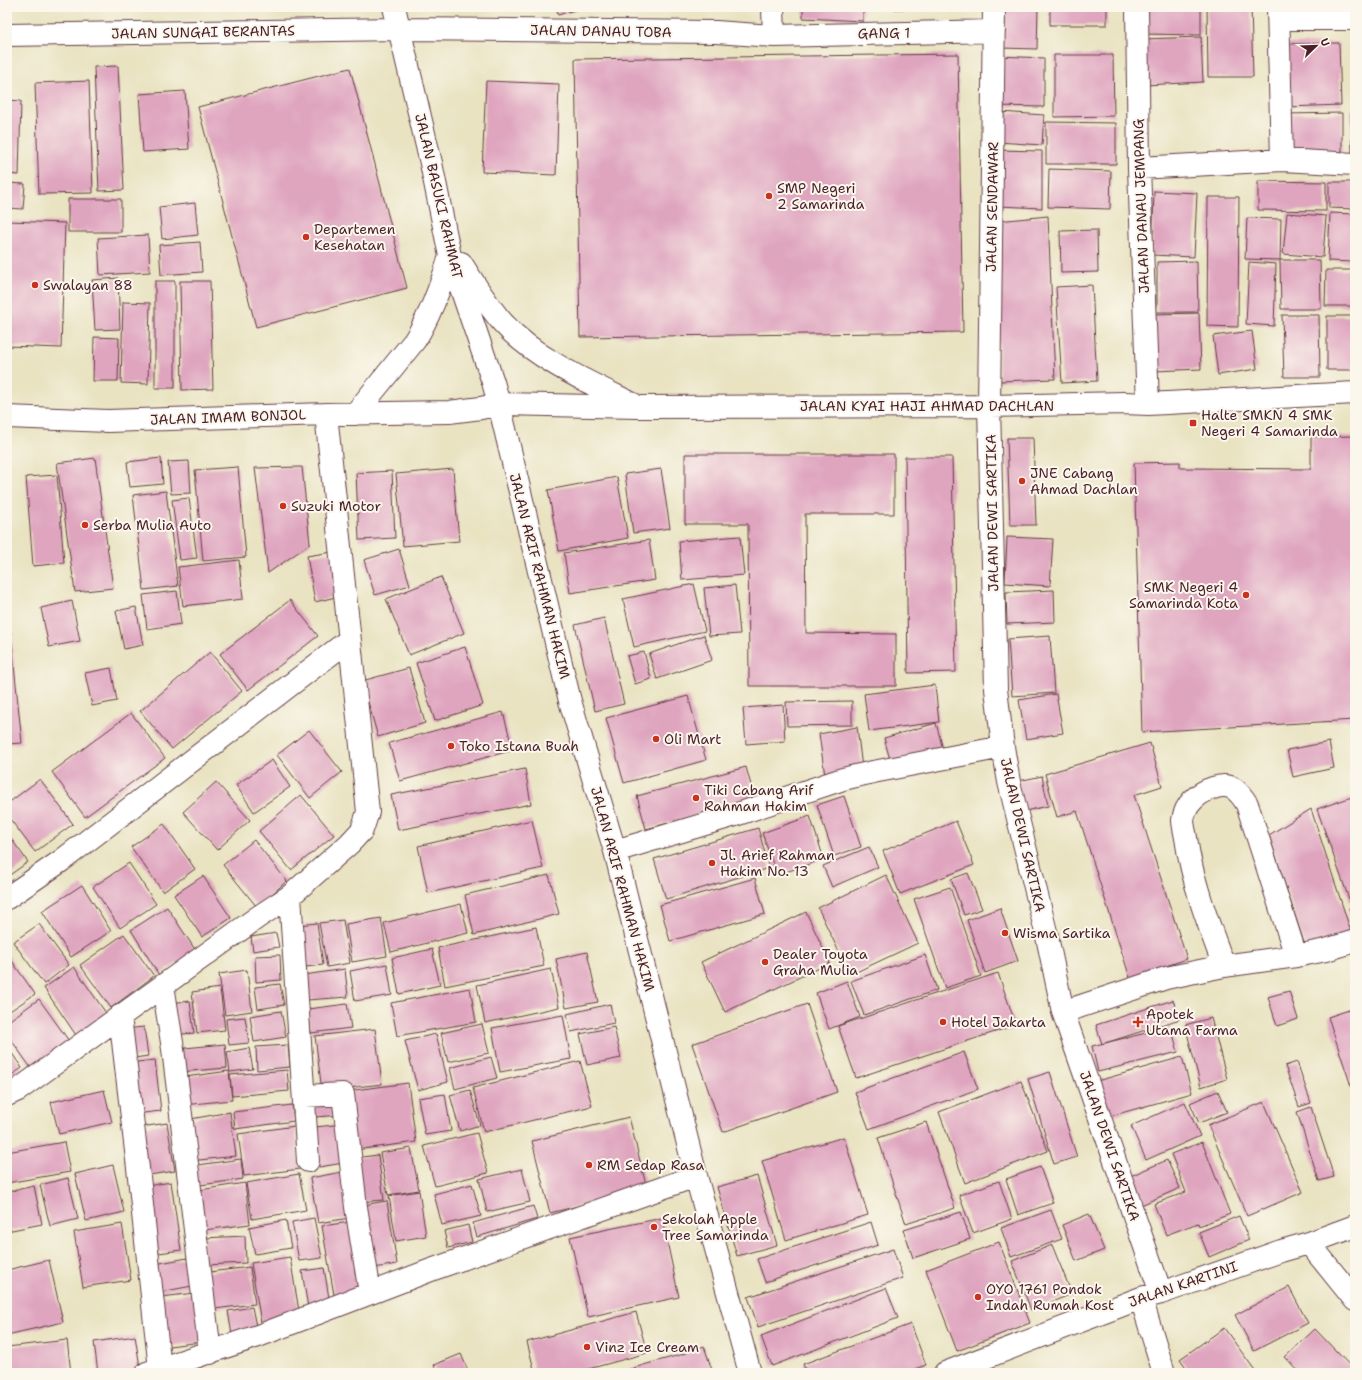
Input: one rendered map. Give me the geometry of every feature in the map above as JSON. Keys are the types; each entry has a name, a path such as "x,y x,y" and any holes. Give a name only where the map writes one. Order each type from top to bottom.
{"street":[{"name":"JALAN BASUKI RAHMAT","path":"394,7 431,163 449,250 499,404"},
{"path":"773,7 774,36"},
{"name":"JALAN SENDAWAR","path":"989,406 994,7"},
{"name":"JALAN DANAU JEMPANG","path":"1137,7 1138,168 1148,404"},
{"path":"1282,160 1279,13 1355,19"},
{"name":"JALAN SUNGAI BERANTAS","path":"7,35 399,29"},
{"name":"JALAN DANAU TOBA","path":"399,29 716,32 774,36"},
{"name":"GANG 1","path":"774,36 994,31"},
{"path":"1138,168 1282,160 1355,164"},
{"path":"449,250 504,323 525,344 562,368 637,407"},
{"path":"355,414 419,334 431,310 443,280 449,250"},
{"name":"JALAN KYAI HAJI AHMAD DACHLAN","path":"499,404 637,407 1148,404 1355,393"},
{"name":"JALAN IMAM BONJOL","path":"7,417 108,421 326,414 449,412 499,404"},
{"name":"JALAN ARIF RAHMAN HAKIM","path":"499,404 570,701 615,851 696,1176 750,1373"},
{"name":"JALAN DEWI SARTIKA","path":"989,406 996,689 1009,782 1046,932 1063,1012 1151,1295 1164,1373"},
{"path":"7,1095 18,1090 258,917 290,896 349,844 362,830 368,812 326,414"},
{"path":"7,898 61,861 349,640"},
{"path":"615,851 732,816 843,779 1003,747"},
{"path":"1224,966 1207,921 1188,852 1183,820 1188,807 1194,799 1203,792 1222,786 1231,787 1239,793 1247,804 1296,956"},
{"path":"290,896 308,1161"},
{"path":"1063,1012 1166,978 1224,966 1296,956 1326,950 1355,941"},
{"path":"163,985 173,1049 210,1353"},
{"path":"120,1016 138,1168 154,1371 258,1336 431,1270 696,1176"},
{"path":"304,1096 343,1094 356,1207 370,1293"},
{"name":"JALAN KARTINI","path":"945,1373 1151,1295 1309,1243 1355,1226"},
{"path":"1309,1243 1355,1300"}],"building":[{"path":"556,7 585,7 558,15"},
{"path":"604,7 634,7 634,9 604,10"},
{"path":"803,7 863,7 863,21 803,18"},
{"path":"871,7 970,7 970,9 871,9"},
{"path":"1050,7 1107,7 1107,25 1050,25"},
{"path":"1144,7 1201,7 1201,35 1144,34"},
{"path":"1207,7 1251,7 1253,77 1208,77"},
{"path":"1291,7 1341,7 1342,12 1291,12"},
{"path":"1001,8 1038,8 1037,49 1001,48"},
{"path":"1201,37 1203,82 1145,85 1142,39"},
{"path":"1339,43 1341,105 1288,107 1286,44"},
{"name":"SMP Negeri 2 Samarinda","path":"958,54 963,332 580,337 575,59"},
{"path":"1054,55 1113,55 1114,116 1054,117"},
{"path":"998,56 1044,58 1044,107 997,106"},
{"path":"118,66 124,190 99,191 94,67"},
{"path":"350,68 407,288 256,327 198,107"},
{"path":"89,81 93,193 39,194 35,83"},
{"path":"486,81 559,84 556,175 482,172"},
{"path":"185,91 189,149 143,152 139,94"},
{"path":"7,100 21,101 19,175 7,174"},
{"path":"1351,110 1355,110 1355,156 1352,156"},
{"path":"1000,112 1044,115 1042,145 998,142"},
{"path":"1342,113 1342,158 1286,159 1286,114"},
{"path":"1046,122 1116,123 1116,164 1046,164"},
{"path":"997,150 1042,151 1042,208 999,206"},
{"path":"1049,169 1111,171 1110,209 1048,207"},
{"path":"1258,181 1326,182 1326,211 1258,210"},
{"path":"1329,182 1355,182 1355,209 1329,208"},
{"path":"7,183 25,184 23,209 7,208"},
{"path":"1154,191 1197,193 1194,257 1152,255"},
{"path":"1208,197 1239,197 1238,327 1207,326"},
{"path":"68,199 121,199 121,232 68,232"},
{"path":"195,203 198,235 162,239 159,207"},
{"path":"1287,213 1326,216 1323,257 1283,254"},
{"path":"1330,213 1355,214 1355,262 1328,261"},
{"path":"1048,216 1055,379 999,381 998,221"},
{"path":"1247,218 1281,219 1280,260 1245,259"},
{"name":"Swalayan 88","path":"7,221 65,223 61,348 7,346"},
{"path":"1097,230 1098,272 1061,273 1060,231"},
{"path":"148,235 150,272 100,275 98,238"},
{"path":"200,242 202,272 161,275 159,245"},
{"path":"1280,260 1320,260 1321,309 1281,309"},
{"path":"1197,261 1198,312 1157,312 1157,262"},
{"path":"1249,262 1276,264 1274,326 1246,324"},
{"path":"1326,270 1355,270 1355,306 1325,306"},
{"path":"118,278 120,329 95,330 92,280"},
{"path":"155,281 175,281 175,388 155,388"},
{"path":"180,281 210,281 213,389 182,390"},
{"path":"1092,285 1097,381 1062,383 1056,287"},
{"path":"123,302 150,303 148,384 121,383"},
{"path":"1199,313 1201,369 1155,371 1152,314"},
{"path":"1282,315 1319,315 1320,377 1284,377"},
{"path":"1327,316 1355,316 1355,370 1327,370"},
{"path":"1252,331 1257,369 1218,375 1213,336"},
{"path":"94,337 119,338 118,381 93,381"},
{"name":"SMK Negeri 4 Samarinda Kota","path":"1355,436 1355,720 1142,732 1134,463 1180,462 1180,468 1311,469 1311,437"},
{"name":"JNE Cabang Ahmad Dachlan","path":"1007,438 1033,438 1036,525 1010,525"},
{"path":"685,454 894,454 894,514 805,514 806,633 896,634 896,686 749,686 748,524 685,524"},
{"path":"905,457 952,457 956,672 908,673"},
{"name":"Serba Mulia Auto","path":"95,458 113,588 75,592 57,463"},
{"path":"161,458 163,484 130,487 127,462"},
{"path":"189,461 191,493 171,494 168,462"},
{"path":"238,467 246,557 203,561 195,470"},
{"name":"Suzuki Motor","path":"302,467 310,544 268,573 255,468"},
{"path":"453,469 459,541 403,546 396,474"},
{"path":"661,469 670,528 633,533 625,474"},
{"path":"392,471 395,538 359,540 356,473"},
{"path":"57,475 64,563 33,566 26,477"},
{"path":"617,477 628,538 559,551 548,490"},
{"path":"166,491 178,586 144,590 133,495"},
{"path":"189,498 197,558 180,560 172,500"},
{"path":"740,536 744,575 682,580 679,541"},
{"path":"1007,537 1053,539 1050,586 1005,583"},
{"path":"649,540 655,580 570,593 564,553"},
{"path":"399,549 410,585 375,595 364,560"},
{"path":"332,552 340,596 315,602 307,556"},
{"path":"239,560 243,599 183,606 178,567"},
{"path":"441,577 464,633 409,655 386,599"},
{"path":"694,584 705,631 634,647 623,599"},
{"path":"735,585 740,634 709,636 704,588"},
{"path":"1054,590 1055,622 1007,624 1006,592"},
{"path":"177,591 181,624 147,629 143,595"},
{"path":"290,600 318,636 248,690 220,654"},
{"path":"72,601 80,641 49,647 41,608"},
{"path":"7,606 22,743 7,744"},
{"path":"136,607 143,645 124,649 116,611"},
{"path":"604,618 624,704 595,711 575,625"},
{"path":"704,635 712,660 657,679 649,654"},
{"path":"1050,636 1054,693 1012,696 1008,639"},
{"path":"465,647 483,705 435,721 416,663"},
{"path":"210,652 242,691 172,749 140,711"},
{"path":"644,652 651,679 635,684 627,656"},
{"path":"111,668 117,701 92,706 85,673"},
{"path":"409,668 425,723 378,737 362,681"},
{"path":"935,685 939,722 869,731 864,694"},
{"path":"1056,694 1063,733 1026,739 1019,700"},
{"name":"Oli Mart","path":"688,696 706,760 624,783 606,718"},
{"path":"852,701 852,725 787,726 786,702"},
{"path":"783,705 785,741 746,744 743,708"},
{"name":"Toko Istana Buah","path":"503,712 513,750 400,781 389,743"},
{"path":"131,713 165,758 85,817 52,772"},
{"path":"936,723 944,753 892,767 884,738"},
{"path":"857,727 862,768 825,776 819,734"},
{"path":"309,730 342,772 310,798 277,755"},
{"path":"1329,742 1334,768 1293,777 1287,750"},
{"path":"1150,743 1162,786 1134,795 1187,959 1130,978 1077,811 1057,817 1045,774"},
{"path":"272,760 290,787 254,812 236,785"},
{"name":"Tiki Cabang Arif Rahman Hakim","path":"746,767 755,800 646,829 637,796"},
{"path":"525,769 531,804 398,830 391,795"},
{"path":"1042,776 1048,806 1021,812 1014,782"},
{"path":"40,779 73,824 35,852 7,815 7,804"},
{"path":"216,782 250,820 217,850 183,812"},
{"path":"301,795 334,835 291,870 259,831"},
{"path":"844,796 861,847 834,856 817,805"},
{"path":"1352,797 1355,806 1355,901 1350,902 1317,809"},
{"path":"1311,809 1352,935 1305,946 1269,835"},
{"path":"810,816 824,859 777,875 762,833"},
{"path":"532,820 543,868 428,893 418,846"},
{"path":"956,821 974,865 900,894 883,851"},
{"path":"164,824 195,869 163,892 131,847"},
{"name":"Jl. Arief Rahman Hakim No. 13","path":"758,828 769,868 666,899 654,859"},
{"path":"7,833 28,862 7,877"},
{"path":"254,840 287,881 257,907 223,865"},
{"path":"869,847 878,867 832,887 823,866"},
{"path":"129,863 156,904 120,928 93,887"},
{"path":"968,873 982,909 964,915 951,879"},
{"path":"549,875 559,914 474,935 465,895"},
{"path":"886,875 918,943 850,975 818,908"},
{"path":"203,876 231,918 202,937 174,895"},
{"path":"755,878 765,914 670,941 660,905"},
{"path":"82,885 111,931 71,957 42,911"},
{"path":"950,887 981,976 945,988 914,899"},
{"path":"461,904 468,933 391,952 384,923"},
{"path":"1355,906 1355,926 1349,908"},
{"path":"167,907 196,951 159,975 131,930"},
{"path":"1000,908 1018,961 985,973 967,920"},
{"name":"Dealer Toyota Graha Mulia","path":"806,912 830,963 725,1012 701,962"},
{"path":"381,918 387,956 352,962 346,924"},
{"path":"343,920 350,963 327,967 319,923"},
{"path":"317,923 323,965 306,967 299,925"},
{"path":"39,924 69,965 44,984 13,942"},
{"path":"536,927 544,966 445,986 438,948"},
{"path":"276,933 279,947 253,951 251,937"},
{"path":"124,934 154,976 111,1008 80,965"},
{"path":"432,949 440,985 399,994 392,958"},
{"path":"587,952 598,1002 566,1008 556,959"},
{"path":"7,954 35,994 7,1013"},
{"path":"280,955 281,980 256,982 255,956"},
{"path":"925,955 937,990 864,1015 851,981"},
{"path":"387,964 392,995 355,1001 350,971"},
{"path":"74,967 108,1016 78,1038 44,988"},
{"path":"345,969 348,997 307,1000 304,975"},
{"path":"551,969 559,1007 485,1023 477,985"},
{"path":"247,970 252,1011 225,1015 219,974"},
{"path":"998,973 1016,1025 856,1078 838,1026"},
{"path":"847,981 860,1017 829,1029 816,993"},
{"path":"280,984 284,1005 258,1009 255,987"},
{"path":"220,988 225,1030 197,1033 192,992"},
{"path":"470,988 476,1022 397,1036 391,1003"},
{"path":"1289,991 1298,1019 1277,1026 1268,997"},
{"path":"39,999 69,1041 31,1068 7,1034 7,1022"},
{"name":"Apotek Utama Farma","path":"1173,1000 1180,1019 1102,1044 1096,1025"},
{"path":"190,1001 194,1033 173,1035 167,1003"},
{"path":"347,1004 351,1028 311,1033 308,1009"},
{"path":"610,1004 614,1023 571,1032 567,1014"},
{"path":"807,1004 837,1092 723,1132 692,1044"},
{"path":"1355,1008 1355,1098 1328,1017"},
{"path":"281,1011 286,1037 254,1042 250,1016"},
{"path":"563,1015 571,1059 500,1072 492,1028"},
{"path":"245,1017 249,1043 229,1045 226,1019"},
{"path":"1211,1018 1227,1079 1201,1087 1185,1025"},
{"path":"482,1024 489,1053 448,1062 441,1033"},
{"path":"144,1027 148,1056 128,1059 124,1029"},
{"path":"614,1027 621,1058 587,1065 580,1034"},
{"path":"1171,1027 1178,1052 1098,1072 1092,1046"},
{"path":"375,1029 382,1084 322,1091 315,1036"},
{"path":"436,1034 448,1082 418,1090 405,1041"},
{"path":"225,1044 227,1068 179,1072 175,1049"},
{"path":"288,1045 290,1067 257,1070 256,1047"},
{"path":"7,1046 22,1068 7,1078"},
{"path":"249,1048 253,1069 230,1072 227,1052"},
{"path":"964,1052 978,1089 869,1129 855,1092"},
{"path":"491,1057 497,1078 455,1089 450,1068"},
{"path":"1182,1057 1192,1093 1107,1117 1097,1081"},
{"path":"155,1060 161,1111 135,1114 129,1063"},
{"path":"580,1061 592,1106 484,1132 473,1088"},
{"path":"1297,1062 1311,1103 1299,1107 1285,1066"},
{"path":"287,1070 289,1091 232,1096 230,1075"},
{"path":"229,1071 232,1100 183,1105 178,1078"},
{"path":"1050,1072 1077,1157 1054,1164 1028,1079"},
{"path":"1021,1081 1048,1151 965,1183 939,1112"},
{"path":"408,1083 416,1142 355,1150 347,1091"},
{"path":"104,1090 112,1122 59,1134 51,1102"},
{"path":"470,1090 480,1125 460,1131 450,1095"},
{"path":"1218,1091 1227,1112 1199,1123 1190,1103"},
{"path":"445,1094 451,1131 425,1135 418,1098"},
{"path":"341,1097 342,1115 315,1117 313,1099"},
{"path":"1185,1102 1200,1136 1146,1160 1131,1126"},
{"path":"1264,1102 1303,1192 1247,1216 1208,1125"},
{"path":"292,1105 294,1121 235,1129 233,1112"},
{"path":"1311,1107 1334,1177 1319,1181 1297,1112"},
{"path":"230,1112 236,1156 190,1161 185,1120"},
{"name":"RM Sedap Rasa","path":"629,1117 647,1189 550,1213 532,1141"},
{"path":"926,1122 955,1208 906,1224 878,1138"},
{"path":"167,1123 175,1171 143,1176 135,1128"},
{"path":"344,1124 350,1162 319,1167 315,1127"},
{"path":"295,1126 300,1169 244,1176 238,1134"},
{"path":"477,1133 488,1173 435,1186 424,1146"},
{"path":"844,1137 868,1215 786,1240 762,1161"},
{"path":"64,1142 70,1172 7,1183 7,1152"},
{"path":"1202,1142 1230,1214 1199,1226 1198,1223 1166,1235 1154,1204 1186,1192 1171,1154"},
{"path":"411,1148 419,1190 388,1195 380,1153"},
{"path":"378,1155 384,1200 360,1202 354,1158"},
{"path":"241,1159 243,1179 194,1186 191,1166"},
{"path":"1167,1160 1180,1188 1141,1205 1128,1177"},
{"path":"113,1165 124,1212 86,1221 75,1174"},
{"path":"1040,1167 1053,1203 1018,1215 1006,1179"},
{"path":"522,1169 530,1202 487,1212 479,1179"},
{"path":"342,1172 350,1218 318,1223 310,1178"},
{"path":"299,1174 306,1210 252,1219 246,1183"},
{"path":"757,1176 777,1245 737,1256 717,1187"},
{"path":"68,1178 78,1219 50,1226 40,1185"},
{"path":"999,1181 1012,1219 973,1233 959,1195"},
{"path":"171,1182 181,1250 151,1254 141,1187"},
{"path":"245,1183 250,1224 196,1231 193,1191"},
{"path":"472,1184 481,1216 442,1225 434,1194"},
{"path":"34,1186 42,1224 7,1231 7,1192"},
{"path":"419,1191 426,1236 396,1241 389,1196"},
{"path":"387,1201 397,1264 374,1268 363,1205"},
{"path":"533,1206 537,1219 477,1237 473,1223"},
{"path":"1051,1210 1062,1239 1011,1257 1001,1228"},
{"path":"961,1212 970,1239 913,1258 904,1230"},
{"path":"1089,1214 1104,1250 1076,1261 1062,1225"},
{"path":"1239,1216 1249,1240 1209,1257 1199,1232"},
{"path":"314,1218 322,1258 299,1261 292,1222"},
{"path":"662,1218 679,1297 588,1317 570,1237"},
{"path":"286,1220 291,1248 255,1254 249,1227"},
{"path":"350,1222 361,1291 334,1295 322,1226"},
{"path":"871,1222 878,1245 765,1282 757,1259"},
{"path":"122,1224 131,1280 83,1287 74,1232"},
{"path":"468,1225 472,1242 448,1248 444,1231"},
{"path":"245,1236 246,1263 205,1265 203,1238"},
{"name":"OYO 1761 Pondok Indah Rumah Kost","path":"999,1242 1030,1323 957,1351 926,1270"},
{"path":"1052,1245 1072,1294 1031,1310 1012,1261"},
{"path":"893,1249 903,1278 758,1327 748,1297"},
{"path":"290,1257 300,1317 261,1323 251,1263"},
{"path":"187,1258 192,1286 155,1293 150,1265"},
{"path":"49,1260 63,1322 7,1335 7,1270"},
{"path":"250,1267 255,1304 206,1310 201,1273"},
{"path":"324,1268 330,1304 308,1308 302,1271"},
{"path":"1289,1287 1308,1323 1254,1351 1235,1315"},
{"path":"886,1288 898,1318 772,1366 761,1336"},
{"path":"194,1293 201,1342 161,1347 154,1298"},
{"path":"252,1307 257,1331 232,1335 228,1311"},
{"name":"Vinz Ice Cream","path":"636,1312 647,1353 574,1373 535,1373 527,1342"},
{"path":"911,1324 926,1365 904,1373 806,1373 803,1364"},
{"path":"1224,1328 1257,1373 1190,1373 1180,1359"},
{"path":"1315,1329 1355,1371 1355,1373 1300,1373 1285,1357"},
{"path":"135,1336 141,1373 98,1373 94,1342"},
{"path":"67,1340 71,1373 7,1373 7,1347"},
{"path":"704,1346 713,1373 617,1373 680,1355"},
{"path":"461,1354 469,1373 437,1373 434,1365"}],"place":[{"name":"SMP Negeri 2 Samarinda","path":"769,196"},
{"name":"Departemen Kesehatan","path":"306,237"},
{"name":"Swalayan 88","path":"35,285"},
{"name":"Halte SMKN 4 SMK Negeri 4 Samarinda","path":"1193,423"},
{"name":"JNE Cabang Ahmad Dachlan","path":"1022,481"},
{"name":"Suzuki Motor","path":"283,506"},
{"name":"Serba Mulia Auto","path":"85,525"},
{"name":"SMK Negeri 4 Samarinda Kota","path":"1246,595"},
{"name":"Oli Mart","path":"656,739"},
{"name":"Toko Istana Buah","path":"451,746"},
{"name":"Tiki Cabang Arif Rahman Hakim","path":"696,798"},
{"name":"Jl. Arief Rahman Hakim No. 13","path":"712,863"},
{"name":"Wisma Sartika","path":"1005,933"},
{"name":"Dealer Toyota Graha Mulia","path":"765,962"},
{"name":"Hotel Jakarta","path":"943,1022"},
{"name":"Apotek Utama Farma","path":"1138,1022"},
{"name":"RM Sedap Rasa","path":"589,1165"},
{"name":"Sekolah Apple Tree Samarinda","path":"654,1227"},
{"name":"OYO 1761 Pondok Indah Rumah Kost","path":"978,1297"},
{"name":"Vinz Ice Cream","path":"587,1347"}]}
